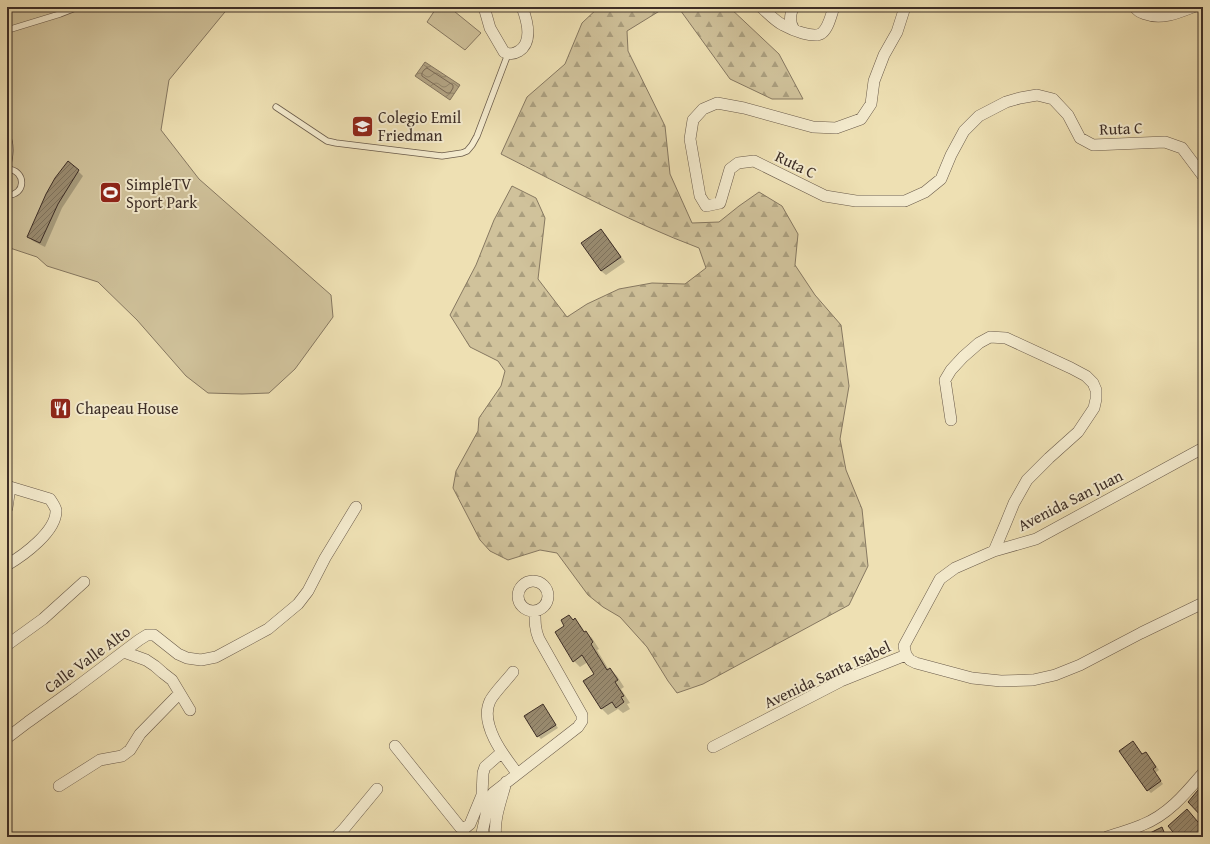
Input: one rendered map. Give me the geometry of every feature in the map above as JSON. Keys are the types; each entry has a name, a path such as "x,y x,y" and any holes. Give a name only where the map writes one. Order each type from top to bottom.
{"street":[{"path":"484,7 490,28 504,52 508,54 514,54 523,48 527,41 528,30 522,7"},
{"path":"762,7 783,25 801,33 818,35 823,32 828,24 834,7"},
{"path":"793,7 791,23 794,30"},
{"name":"Ruta C","path":"906,7 897,32 884,55 874,81 871,104 861,119 836,128 813,128 744,108 717,103 703,109 693,120 690,139 700,196 706,206 720,203 730,169 738,162 754,161 825,196 856,202 905,201 925,192 941,180 951,155 964,131 979,116 1006,102 1037,95 1053,99 1068,115 1080,138 1093,145 1165,142 1182,148 1203,176"},
{"path":"1135,7 1137,10 1151,16 1161,17 1193,7"},
{"path":"951,420 945,380 963,357 979,343 990,338 1006,338 1071,368 1086,376 1093,383 1096,390 1094,408 1078,432 1027,480 1014,502 994,551"},
{"name":"Avenida San Juan","path":"906,656 904,646 940,579 956,568 994,551 1036,539 1203,448"},
{"path":"7,508 9,488 50,499 56,508 54,521 44,536 7,565"},
{"name":"Calle Valle Alto","path":"7,738 147,635 154,636 178,654 188,658 201,660 216,657 268,629 302,600 356,507"},
{"path":"7,645 43,619 84,582"},
{"name":"Avenida Santa Isabel","path":"713,747 841,681 906,656 916,663 972,678 1001,681 1033,680 1055,675 1080,665 1141,632 1203,603"},
{"path":"506,782 497,814 495,835 482,835 487,810 493,793 506,782 517,773 578,726 582,721 582,715 538,639 534,612"},
{"path":"124,652 146,660 172,680 179,694 190,710"},
{"path":"513,672 490,701 486,715 488,726 501,753 517,773"},
{"path":"59,786 100,760 122,756 130,750 140,734 179,694"},
{"path":"395,746 460,826 465,828 470,824 482,794 483,773 485,767 501,753"},
{"path":"1107,837 1143,825 1159,816 1182,798 1203,773"},
{"path":"336,837 377,789"}],"lane":[{"path":"7,32 11,29 78,7"},
{"path":"276,107 327,141 442,156 462,153 472,145 477,136 508,54"},
{"path":"7,135 10,142 10,157 7,169 16,171 21,178 22,183 18,191 10,196 7,196"}],"green space":[{"name":"SimpleTV Sport Park","path":"7,7 229,7 169,80 161,130 199,179 331,295 333,317 295,369 269,393 208,393 186,376 137,320 98,282 47,266 37,257 7,247"},
{"path":"437,7 449,7 481,33 465,50 427,22"},
{"path":"599,7 666,7 627,31 628,51 665,126 670,174 692,223 719,222 759,192 782,206 798,234 795,265 815,295 841,325 849,386 840,439 846,470 862,509 868,566 849,605 703,684 677,693 647,647 620,617 603,607 588,595 557,553 540,550 508,560 490,551 480,540 453,488 456,471 478,431 479,418 501,386 505,371 498,361 470,347 450,315 476,265 494,220 512,186 536,198 545,218 538,279 567,317 587,304 619,289 652,283 685,284 706,268 699,248 623,216 501,154 527,97 565,64 582,23"},
{"path":"678,7 729,7 779,54 803,99 772,99 730,79"}],"water":[{"path":"425,62 460,85 450,100 415,76"}],"building":[{"path":"68,161 79,170 58,204 40,243 27,237 46,194 55,178"},
{"path":"601,229 621,257 601,271 581,243"},
{"path":"569,615 573,620 575,618 584,632 586,631 593,642 591,644 607,670 610,668 618,680 615,682 624,696 621,697 624,702 616,708 612,702 601,709 583,681 594,674 582,655 573,662 555,632 564,626 561,620"},
{"path":"543,704 556,725 537,737 524,716"},
{"path":"1133,741 1142,754 1146,752 1156,767 1153,769 1161,781 1147,791 1119,751"},
{"path":"1203,784 1203,818 1188,802"},
{"path":"1187,809 1203,828 1193,837 1177,837 1168,826"},
{"path":"1162,827 1166,837 1142,837"}],"place":[{"name":"Colegio Emil Friedman","path":"363,126"},
{"name":"SimpleTV Sport Park","path":"111,193"},
{"name":"Chapeau House","path":"60,408"}]}
